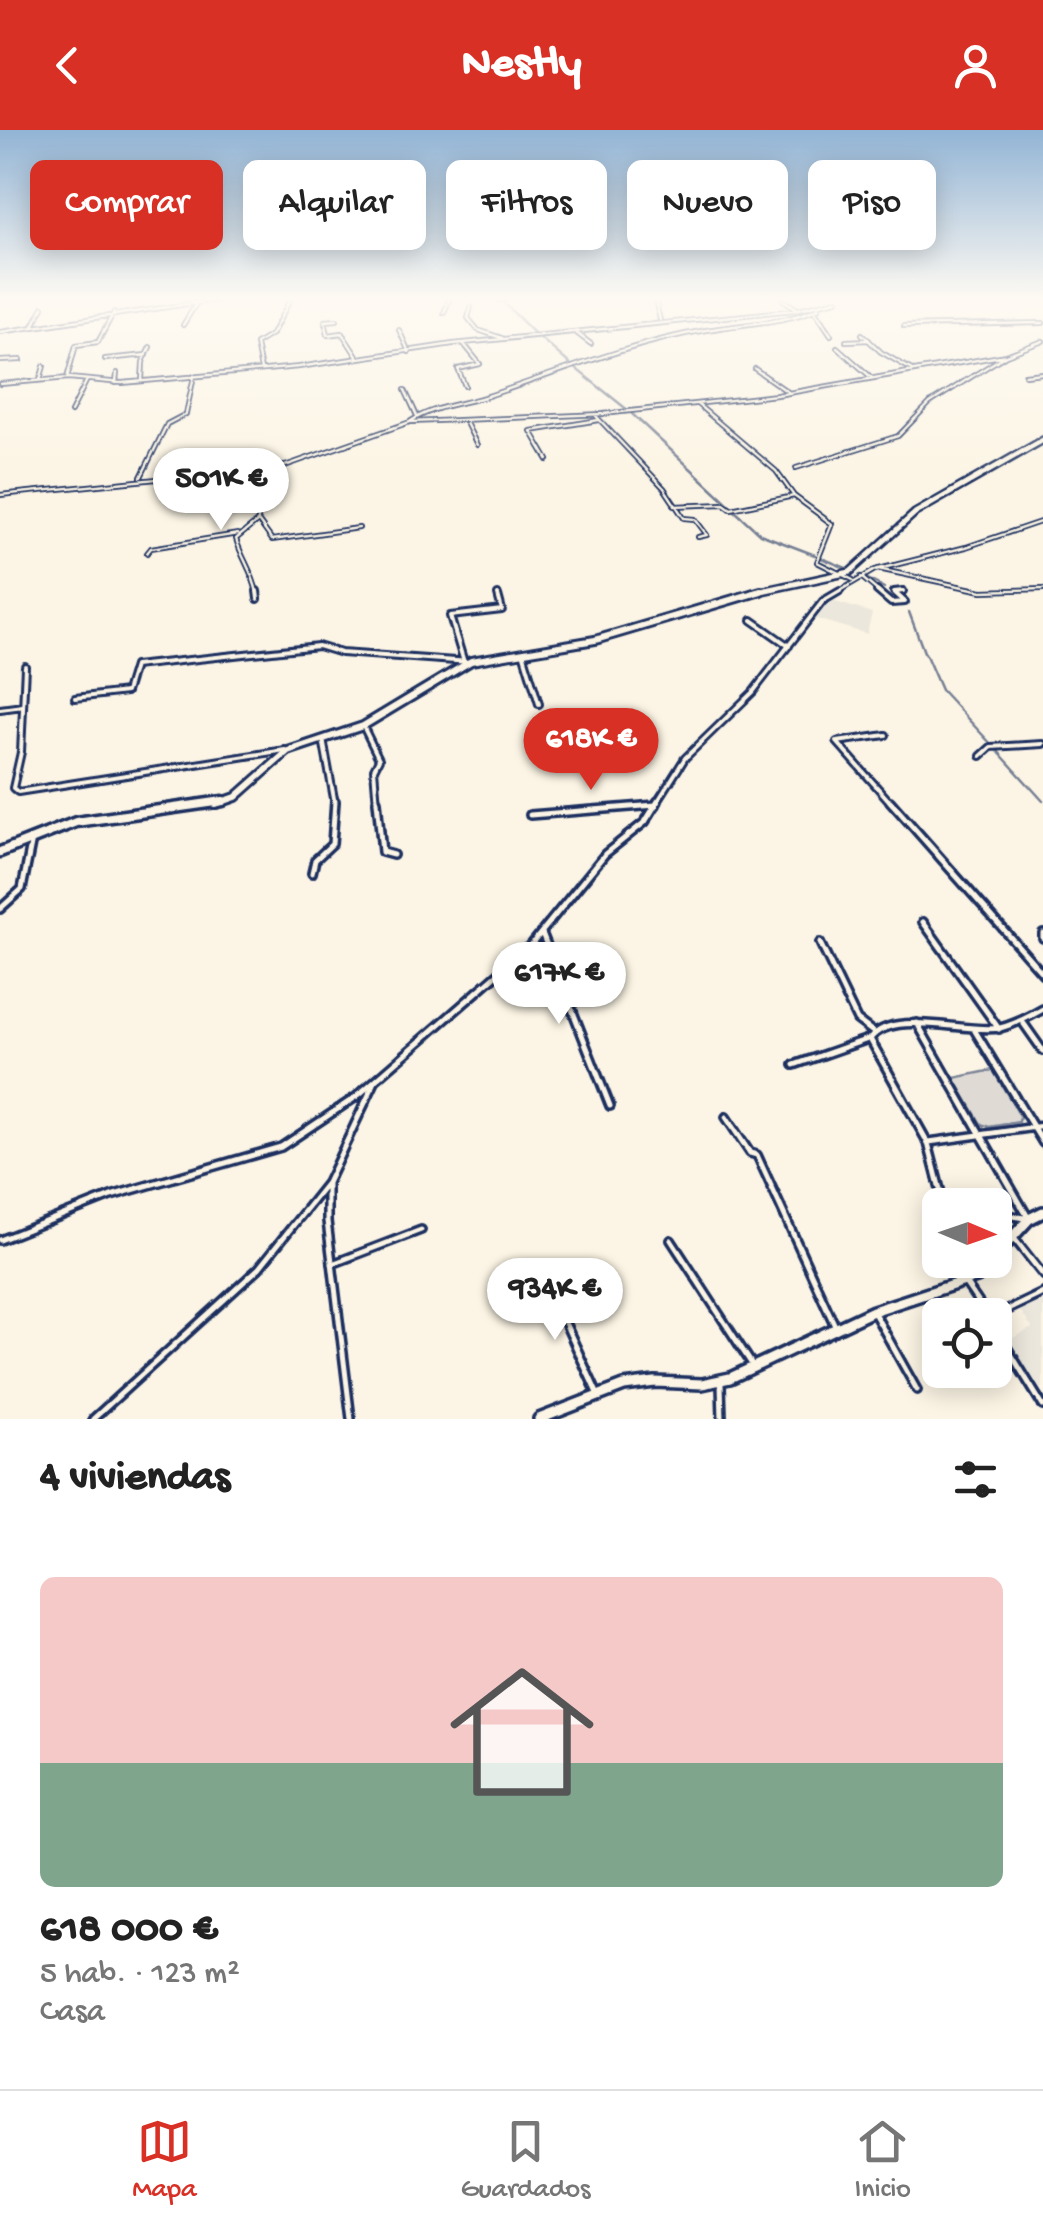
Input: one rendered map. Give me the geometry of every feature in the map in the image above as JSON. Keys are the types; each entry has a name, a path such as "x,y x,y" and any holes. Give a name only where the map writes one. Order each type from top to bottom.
{"main road":[{"path":"0,852 57,827 95,818 223,802 248,790 288,751 363,726 467,660 646,627 774,587 845,574 862,565 915,512 1043,440"},
{"path":"1012,1237 1043,1212"},
{"path":"539,1419 598,1394 642,1382 721,1381 873,1312 972,1278"}],"street":[{"path":"66,378 72,360"},
{"path":"142,382 146,360"},
{"path":"259,360 261,370"},
{"path":"0,384 66,378 142,382 341,360"},
{"path":"465,386 458,369 480,364 477,360"},
{"path":"410,422 417,416 593,360"},
{"path":"851,360 872,378"},
{"path":"898,360 912,370"},
{"path":"548,460 530,435 531,430 974,360"},
{"path":"796,468 826,462 898,436 930,403 998,360"},
{"path":"40,380 44,366"},
{"path":"755,369 788,392"},
{"path":"116,383 117,373"},
{"path":"1025,374 1043,373"},
{"path":"140,479 167,424 186,414 194,376"},
{"path":"71,412 88,380"},
{"path":"405,390 417,416"},
{"path":"698,404 776,471 794,496 832,524 816,562 854,581"},
{"path":"0,495 258,469 314,458 410,422 543,414 597,417 664,488 684,518 695,518 707,535 698,537"},
{"path":"465,421 477,445"},
{"path":"258,469 258,521 272,540 360,528"},
{"path":"674,506 724,504 731,509 794,496"},
{"path":"147,552 151,548 238,534 258,521"},
{"path":"0,1240 111,1196 281,1148 376,1080 542,933 605,854 645,822 685,758 721,726 823,601 878,569 966,547 1043,521"},
{"path":"238,534 236,544 241,557 254,570 258,599"},
{"path":"878,569 982,591 1043,589"},
{"path":"862,576 891,603 904,602 894,592 904,591"},
{"path":"75,698 126,692 134,666 251,652 318,646 341,653 467,660 450,616 502,610 498,595"},
{"path":"752,620 788,646"},
{"path":"523,652 539,704"},
{"path":"25,666 22,752 13,788 18,792 281,749 288,751"},
{"path":"0,709 24,706"},
{"path":"363,726 379,759 374,769 382,852 393,856"},
{"path":"886,735 837,742 1043,974"},
{"path":"312,872 314,860 331,847 334,836 333,792 323,739"},
{"path":"981,756 996,746 1043,744"},
{"path":"530,815 656,805"},
{"path":"0,909 22,890 32,839"},
{"path":"923,922 999,1029"},
{"path":"542,933 610,1106"},
{"path":"820,943 857,1020 872,1037 928,1142 940,1188"},
{"path":"794,1065 917,1023 975,1031 999,1029 1024,1024 1043,1010"},
{"path":"917,1023 1030,1219"},
{"path":"1024,1024 1043,1052"},
{"path":"975,1031 1043,1143"},
{"path":"93,1419 259,1268 327,1183 376,1080"},
{"path":"726,1118 750,1153 756,1155 836,1328"},
{"path":"928,1142 1043,1126"},
{"path":"327,1183 332,1264 351,1419"},
{"path":"1012,1216 1030,1219"},
{"path":"332,1264 421,1230"},
{"path":"1012,1237 1043,1275"},
{"path":"671,1240 754,1368"},
{"path":"963,1278 975,1298"},
{"path":"545,1279 598,1394"},
{"path":"1012,1308 1043,1293"},
{"path":"873,1312 917,1390"},
{"path":"1012,1356 1043,1406"},
{"path":"721,1381 722,1419"}],"shaded area":[{"path":"829,600 872,613 867,634 813,618"},
{"path":"993,1070 1020,1116 1019,1122 989,1127 981,1124 954,1078"},
{"path":"1043,1299 1041,1389 1012,1348 1012,1338 1032,1328 1020,1310"}],"waterway":[{"path":"565,360 571,365"},
{"path":"574,367 629,411"},
{"path":"631,413 732,507"},
{"path":"735,511 760,534 815,555"},
{"path":"819,557 846,568"},
{"path":"866,578 884,588"},
{"path":"909,612 924,652"},
{"path":"925,653 941,690 992,745"},
{"path":"996,749 1043,801"}]}
